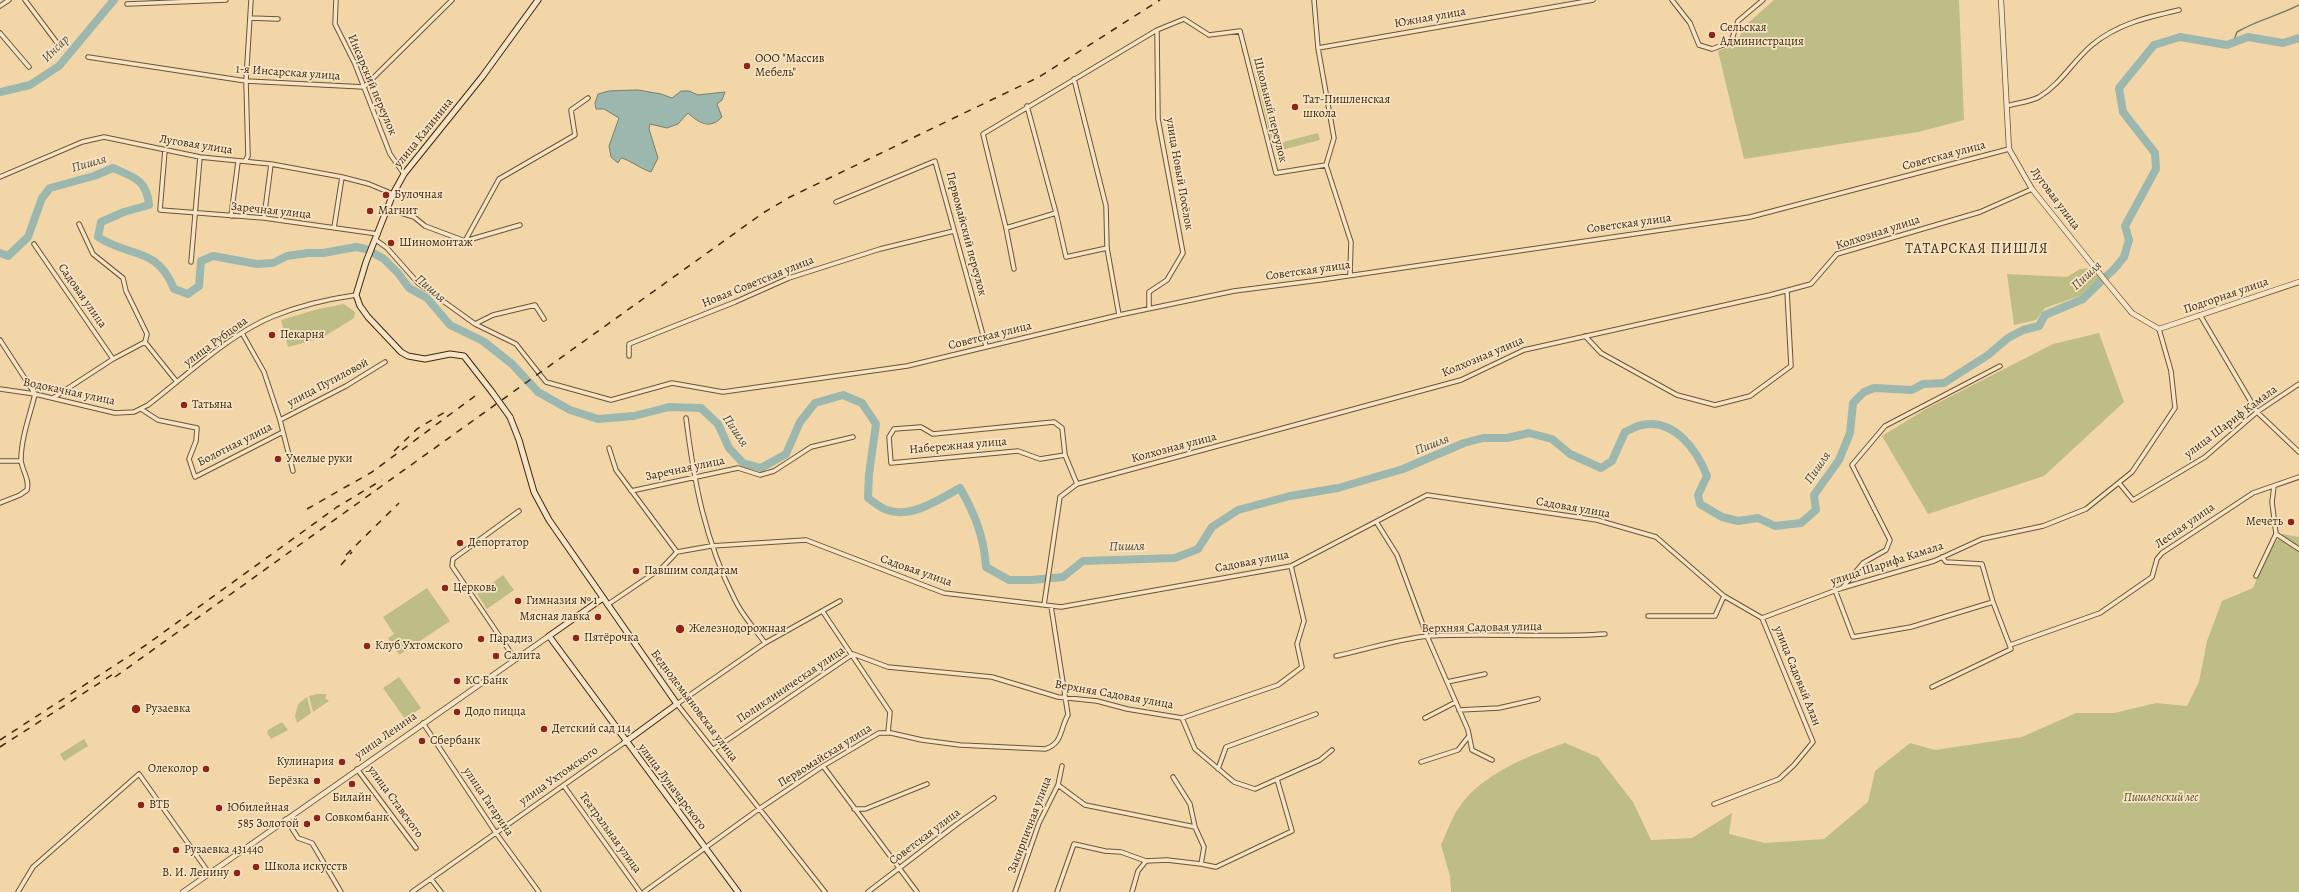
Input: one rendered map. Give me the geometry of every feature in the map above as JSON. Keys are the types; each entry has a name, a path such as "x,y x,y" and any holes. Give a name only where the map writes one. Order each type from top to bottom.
{"main road":[{"name":"улица Калинина","path":"356,295 366,262 379,234 393,194 404,174 482,77 538,0"},
{"name":"Беднодемьяновская улица","path":"356,295 360,306 368,317 401,352 416,358 450,354 464,356 510,417 519,440 534,492 557,534 677,704"},
{"name":"улица Ленина","path":"549,636 603,598"},
{"name":"улица Луначарского","path":"549,636 625,742 738,892"},
{"name":"улица Ухтомского","path":"625,742 677,704"}],"street":[{"path":"0,6 9,0"},
{"path":"25,0 58,44"},
{"path":"127,4 226,0"},
{"path":"245,161 248,156 246,81 251,0"},
{"name":"Инсарский переулок","path":"336,0 335,24 355,64 390,154 404,174"},
{"path":"364,87 452,0"},
{"path":"1314,0 1318,48 1334,138 1326,165 1351,242 1350,275"},
{"name":"Южная улица","path":"1318,48 1593,0"},
{"path":"1672,0 1690,23 1699,46 1712,49 1732,42 1738,21 1763,0"},
{"name":"Луговая улица","path":"2001,0 2009,149 2032,189 2132,313 2159,329"},
{"path":"2007,106 2039,97 2062,79 2091,46 2109,33 2134,21 2179,10"},
{"path":"250,18 278,19"},
{"name":"Школьный переулок","path":"1157,30 1184,19 1209,35 1240,31 1276,173 1326,165"},
{"path":"1014,269 1006,228 983,134 1027,106 1157,30"},
{"name":"улица Новый Посёлок","path":"1149,308 1149,292 1167,280 1183,253 1158,119 1157,30"},
{"path":"0,33 29,67"},
{"name":"1-я Инсарская улица","path":"88,57 246,81 364,87"},
{"path":"1074,79 1106,206 1107,248 1119,315"},
{"path":"465,242 499,179 575,135 571,110 588,98"},
{"path":"1027,106 1056,213 1066,257 1107,248"},
{"name":"Луговая улица","path":"0,177 82,142 104,137 200,157 238,162 245,161 271,164 342,177 370,184 393,194"},
{"name":"Советская улица","path":"475,324 516,344 546,382 611,400 672,383 723,392 907,366 1149,308 1234,291 1750,217 2009,149"},
{"name":"Заречная улица","path":"165,150 160,210 195,214 264,218 379,234"},
{"path":"191,262 200,157"},
{"name":"Первомайский переулок","path":"836,202 935,161 986,346"},
{"path":"231,216 238,162"},
{"path":"264,218 271,164"},
{"path":"334,228 342,177"},
{"name":"Колхозная улица","path":"1044,605 1060,497 1077,484 1461,380 1524,350 1787,291 1811,284 1837,254 1980,212 2032,189"},
{"path":"388,209 414,217 424,226 465,242 520,225"},
{"path":"1006,228 1056,213"},
{"path":"53,398 113,359 145,342 147,334 126,291 123,278 93,254 79,224"},
{"name":"Новая Советская улица","path":"629,356 629,344 735,302 789,278 880,248 954,231"},
{"path":"375,243 387,248 418,283 475,324 493,315 535,305 544,319"},
{"name":"Садовая улица","path":"34,244 113,359"},
{"name":"Подгорная улица","path":"2159,329 2299,282"},
{"path":"1585,336 1601,353 1678,395 1715,405 1750,396 1791,366 1787,291"},
{"name":"улица Рубцова","path":"141,409 242,333 274,316 321,300 356,295"},
{"path":"2200,315 2257,412 2299,452"},
{"name":"улица Шарифа Камала","path":"1762,618 1835,590 1942,557 1982,539 2043,526 2086,509 2132,472 2175,408 2171,371 2159,329"},
{"path":"242,333 264,372 280,420 293,471"},
{"path":"0,340 36,394 22,448 21,461 28,480 27,490 20,496 0,504"},
{"path":"145,342 177,382"},
{"name":"улица Путиловой","path":"280,420 346,386 385,362"},
{"path":"1842,588 1863,563 1886,550 1890,540 1852,465 1885,426 2000,366"},
{"name":"улица Шариф Камала","path":"2119,483 2132,500 2205,457 2257,412 2299,384"},
{"name":"Водокачная улица","path":"0,389 36,394 115,413 127,413 141,409"},
{"name":"Болотная улица","path":"141,409 158,420 197,428 196,441 189,459 195,477 283,432"},
{"path":"686,418 694,479 711,546 736,601 765,643"},
{"name":"Набережная улица","path":"1054,422 1062,428 1065,455 1040,459 1018,451 891,462 889,437 894,429 920,427 933,434 1054,422"},
{"name":"Заречная улица","path":"630,491 694,479 738,468 760,475 774,471 811,447 853,437"},
{"path":"609,448 616,470 630,491 677,552"},
{"path":"1065,455 1077,484"},
{"path":"0,461 21,461"},
{"name":"Лесная улица","path":"1932,687 2011,649 2010,645 2100,613 2152,577 2157,559 2162,553 2238,501 2253,493 2299,477"},
{"path":"2256,576 2276,534 2272,502 2274,486"},
{"name":"Садовая улица","path":"711,546 806,540 944,593 1061,607 1291,566 1377,523 1427,495 1597,520 1656,537 1724,596 1762,618"},
{"path":"515,659 452,566 453,559 519,512"},
{"path":"1377,523 1397,555 1427,636 1456,702 1469,736 1472,750 1492,760"},
{"path":"2276,534 2299,549"},
{"path":"607,605 663,567 677,552 711,546"},
{"path":"1942,557 1946,562 1982,564 1993,602 2010,645"},
{"name":"Верхняя Садовая улица","path":"1024,687 1065,698 1097,701 1127,709 1182,718 1278,685 1302,667 1297,644 1304,621 1291,566"},
{"path":"1835,590 1854,637 1911,627 1993,602"},
{"path":"1648,616 1715,616 1724,596"},
{"name":"улица Ухтомского","path":"677,704 765,643 823,612 840,601"},
{"path":"1051,606 1065,698"},
{"path":"823,612 851,656 890,712 888,732"},
{"name":"улица Садовый Алан","path":"1714,804 1779,780 1813,742 1762,618"},
{"name":"Верхняя Садовая улица","path":"1336,656 1427,636 1512,635 1557,637 1605,634"},
{"name":"улица Ленина","path":"182,892 549,636"},
{"name":"Поликлиническая улица","path":"714,749 853,654 888,667 992,677 1024,687"},
{"path":"1447,682 1485,674"},
{"name":"Первомайская улица","path":"644,892 759,809 823,766 879,733 888,732 960,745 1046,749 1053,747 1061,737 1062,724 1068,715 1065,698"},
{"path":"1459,710 1499,708 1538,699"},
{"path":"1425,718 1456,702"},
{"name":"Беднодемьяновская улица","path":"677,704 714,749 759,809 825,892"},
{"path":"1218,769 1226,747 1316,714"},
{"path":"1182,718 1195,749 1234,782 1255,789 1320,760 1332,750"},
{"name":"улица Гагарина","path":"423,723 496,833 539,892"},
{"path":"1421,762 1458,750 1469,736"},
{"name":"улица Ухтомского","path":"412,892 625,742"},
{"path":"823,766 917,892"},
{"name":"Закирпичная улица","path":"1015,892 1039,823 1058,785 1062,766"},
{"name":"улица Ставского","path":"358,769 416,848"},
{"path":"18,892 33,867 63,842 102,804 139,774 209,873"},
{"path":"1173,777 1190,804 1195,827 1204,847 1201,864"},
{"path":"1059,892 1074,844 1121,852 1146,861 1167,860 1216,867 1292,832 1277,779"},
{"path":"854,809 864,809 927,784"},
{"path":"1058,785 1085,805 1195,827"},
{"name":"Театральная улица","path":"564,786 640,892"},
{"name":"Советская улица","path":"868,892 994,798"},
{"path":"286,819 298,838 312,843 341,892"},
{"path":"1132,892 1138,871 1146,861"},
{"path":"431,879 441,892"}],"green space":[{"path":"1774,0 1959,0 1964,120 1918,132 1744,159 1718,51 1735,44 1747,24"},
{"path":"1263,75 1278,137 1271,138 1256,77"},
{"path":"1318,133 1320,140 1278,151 1276,144"},
{"path":"2093,268 2102,276 2082,295 2045,308 2036,320 2014,325 2007,274 2067,277 2080,269"},
{"path":"344,304 355,312 354,318 322,338 288,347 281,320 318,309"},
{"path":"2099,333 2124,402 2044,476 1928,514 1882,436 1926,409 2053,344"},
{"name":"Пишленский лес","path":"2282,534 2299,537 2299,892 1451,892 1450,876 1441,845 1460,806 1481,784 1494,775 1537,753 1565,743 1598,757 1633,802 1651,840 1692,838 1732,813 1729,834 1765,843 1824,839 1868,802 1875,771 1910,743 1935,750 2022,737 2076,713 2114,713 2156,703 2187,706 2199,682 2207,641 2222,601 2253,588 2268,552"},
{"path":"503,575 514,590 487,609 477,594"},
{"path":"427,588 450,621 399,655 388,638 394,634 383,617"},
{"path":"399,677 421,708 405,719 383,688"},
{"path":"327,694 325,698 329,701 313,712 309,696"},
{"path":"307,697 311,713 297,723 295,716 298,704"},
{"path":"282,722 288,730 271,739 267,733 268,730"},
{"path":"84,739 88,746 64,761 60,754"}],"water":[{"path":"638,90 661,94 672,98 681,91 689,91 698,95 725,92 722,100 717,104 722,117 718,121 705,124 696,120 688,113 678,124 667,128 650,124 649,129 658,158 651,172 621,158 618,163 611,157 609,146 619,118 604,109 596,109 595,103 598,94 609,91"}],"waterway":[{"name":"Инсар","path":"0,92 30,85 59,66 114,0"},
{"path":"2233,43 2237,32 2252,24 2299,5"},
{"name":"Пишля","path":"0,253 8,256 28,237 42,198 50,188 94,176 113,168 138,180 145,190 149,205 124,212 101,222 98,237 110,244 151,259 167,275 174,289 188,294 199,286 201,261 213,256 257,264 273,263 287,256 308,253 323,253 356,247 366,249 384,259 398,273 409,288 427,298 450,325 483,341 512,364 538,392 570,410 598,419 634,416 669,407 701,408 718,424 729,448 743,463 761,468 786,454 800,422 815,403 843,395 862,403 876,424 869,474 868,498 884,509 896,512 906,512 925,506 960,488 978,526 986,567 1009,580 1032,580 1063,577 1083,561 1175,558 1198,549 1212,527 1238,510 1290,496 1338,488 1403,469 1464,443 1483,438 1507,438 1529,433 1552,439 1570,454 1601,468 1612,461 1625,432 1635,427 1654,424 1664,426 1683,438 1703,466 1707,476 1698,495 1700,504 1722,517 1738,521 1758,518 1775,526 1801,523 1816,510 1814,495 1839,460 1850,433 1853,403 1864,392 1874,388 1912,390 1923,384 1944,383 1988,355 2008,338 2023,330 2039,326 2045,315 2083,299 2115,268 2124,257 2129,240 2125,226 2156,169 2155,153 2123,112 2119,88 2154,45 2180,37 2227,45 2248,37 2283,43 2299,38"}],"railway":[{"path":"115,677 763,213 790,197 1039,77 1160,0"},
{"path":"307,509 372,472 475,396"},
{"path":"394,451 417,429 445,412"},
{"path":"0,740 146,645 337,507 382,480"},
{"path":"346,555 399,503"},
{"path":"341,565 352,552"},
{"path":"0,747 118,671"}],"place":[{"name":"Сельская Администрация","path":"1712,35"},
{"name":"ООО \"Массив Мебель\"","path":"747,66"},
{"name":"Тат-Пишленская школа","path":"1295,107"},
{"name":"Булочная","path":"386,195"},
{"name":"Магнит","path":"370,211"},
{"name":"Шиномонтаж","path":"391,243"},
{"name":"Пекарня","path":"272,335"},
{"name":"Татьяна","path":"184,405"},
{"name":"Умелые руки","path":"278,459"},
{"name":"Мечеть","path":"2291,522"},
{"name":"Депортатор","path":"460,543"},
{"name":"Павшим солдатам","path":"636,571"},
{"name":"Церковь","path":"445,588"},
{"name":"Гимназия № 1","path":"518,601"},
{"name":"Мясная лавка","path":"598,617"},
{"name":"Железнодорожная","path":"680,629"},
{"name":"Пятёрочка","path":"576,638"},
{"name":"Парадиз","path":"481,639"},
{"name":"Клуб Ухтомского","path":"367,646"},
{"name":"Салита","path":"496,656"},
{"name":"КС Банк","path":"457,681"},
{"name":"Рузаевка","path":"136,709"},
{"name":"Додо пицца","path":"457,712"},
{"name":"Детский сад 114","path":"544,729"},
{"name":"Сбербанк","path":"422,741"},
{"name":"Кулинария","path":"342,762"},
{"name":"Олеколор","path":"206,769"},
{"name":"Берёзка","path":"317,781"},
{"name":"Билайн","path":"352,784"},
{"name":"ВТБ","path":"141,805"},
{"name":"Юбилейная","path":"219,808"},
{"name":"Совкомбанк","path":"317,818"},
{"name":"585 Золотой","path":"307,824"},
{"name":"Рузаевка 431440","path":"176,850"},
{"name":"Школа искусств","path":"256,867"},
{"name":"В. И. Ленину","path":"237,873"}],"district":[{"name":"ТАТАРСКАЯ ПИШЛЯ","path":"1977,250"}]}
